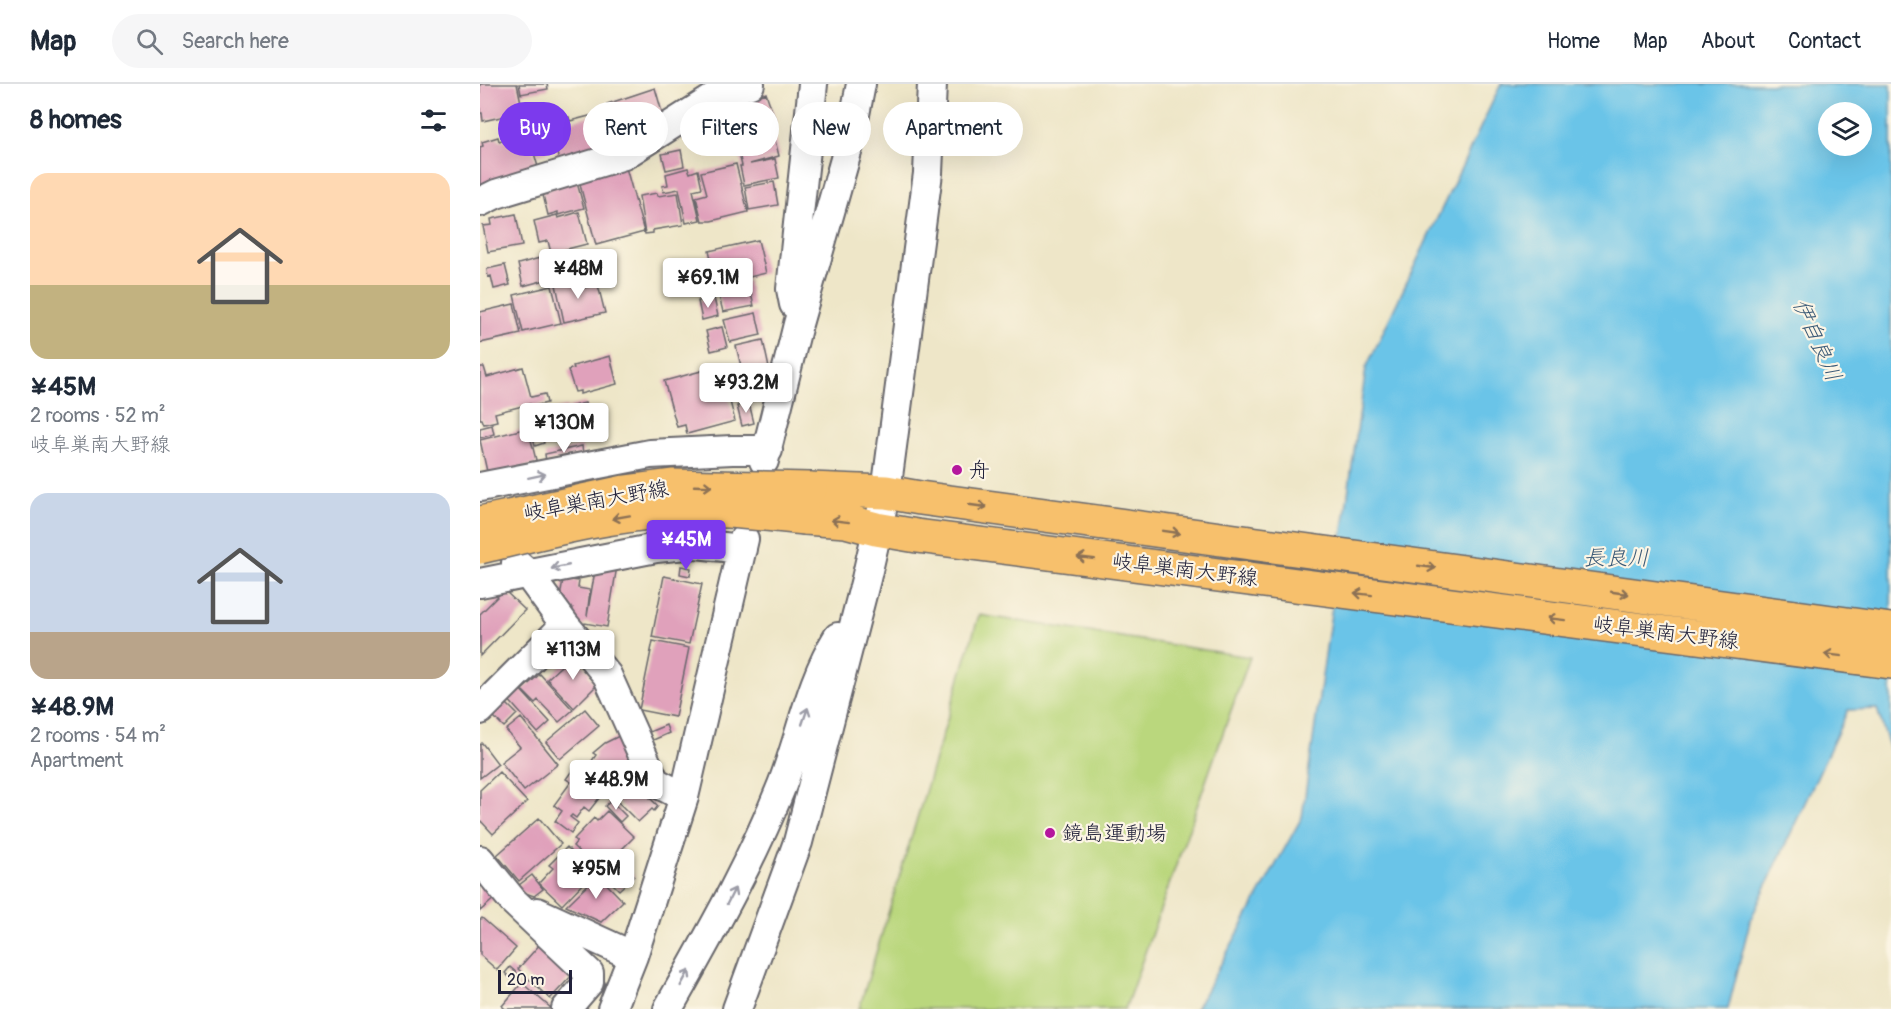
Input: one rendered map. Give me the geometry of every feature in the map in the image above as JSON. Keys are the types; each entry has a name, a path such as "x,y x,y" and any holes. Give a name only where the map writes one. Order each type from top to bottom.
{"main road":[{"name":"岐阜巣南大野線","path":"480,523 625,492 672,486 807,503 846,521 917,536 1891,662"},
{"name":"岐阜巣南大野線","path":"480,547 558,528 644,513 807,503 885,492 1891,630"}],"street":[{"path":"480,202 496,194 624,156 717,96 750,84"},
{"path":"798,324 791,289 813,84"},
{"path":"480,487 650,454 732,450 766,455 798,324 849,145 861,84"},
{"path":"737,1009 798,842 885,492 928,173 932,84"},
{"path":"480,583 521,567 656,548 696,544 743,544 684,797 633,956 616,999 597,1009"},
{"path":"521,567 607,675 655,782 684,797"},
{"path":"668,1009 732,896 782,785 825,658 858,604"},
{"path":"480,710 565,624"},
{"path":"480,860 513,901 589,973 589,982 566,1009"},
{"path":"513,901 633,956"}],"green space":[{"name":"鏡島運動場","path":"979,615 1250,657 1125,1009 859,1009"}],"water":[{"name":"長良川","path":"1501,84 1891,84 1891,752 1877,709 1848,710 1750,921 1728,1009 1196,1009 1302,817 1366,368"}],"building":[{"path":"480,84 517,84 521,102 498,102 498,118 483,121 482,113 480,113"},
{"path":"519,84 547,84 548,89 521,94"},
{"path":"655,88 659,102 613,102"},
{"path":"766,93 769,102 748,102 748,100"},
{"path":"583,118 583,154 559,161 558,156 571,156 571,121"},
{"path":"498,137 498,156 535,156 540,174 482,191 480,147 483,146 482,142"},
{"path":"680,150 684,166 666,170 662,156 668,156 668,153"},
{"path":"740,156 779,156 750,164 775,159 779,178 744,185 740,166 742,166"},
{"path":"625,164 644,232 596,245 578,177"},
{"path":"736,164 748,212 702,221 696,197 707,194 701,172"},
{"path":"688,168 690,173 698,170 702,188 693,190 700,220 686,223 679,189 664,192 662,186 668,185 666,174"},
{"path":"576,179 584,208 558,215 558,212 548,215 542,191"},
{"path":"774,182 778,205 749,210 745,187"},
{"path":"657,193 658,196 678,193 683,225 653,230 653,233 645,234 639,196"},
{"path":"579,212 587,244 551,253 548,241 539,243 534,221"},
{"path":"516,214 522,246 488,252 483,226 492,225 491,219"},
{"path":"758,240 766,273 717,285 709,251"},
{"path":"547,256 553,278 523,286 518,264"},
{"path":"505,265 510,285 494,289 487,269"},
{"path":"574,276 577,289 598,285 605,313 564,322 555,280"},
{"path":"748,281 754,306 723,312 717,288"},
{"path":"552,286 561,323 523,332 514,295"},
{"path":"714,298 718,316 702,320 698,301"},
{"path":"514,304 521,334 480,343 480,312"},
{"path":"756,313 761,335 730,342 724,320"},
{"path":"722,327 727,347 711,351 706,331"},
{"path":"763,340 769,368 743,374 736,346"},
{"path":"610,356 617,384 580,394 580,391 575,392 568,370 574,368 573,366"},
{"path":"480,367 484,367 487,377 523,367 531,397 545,394 547,403 530,407 530,404 495,413 497,421 484,424 480,419"},
{"path":"705,370 710,386 725,382 735,421 687,434 685,425 677,427 664,381"},
{"path":"585,403 587,410 571,414 569,407"},
{"path":"749,403 754,423 742,426 737,406"},
{"path":"567,407 569,414 552,419 550,411"},
{"path":"546,414 548,422 539,425 544,443 535,446 528,418"},
{"path":"492,425 494,434 480,438 480,428"},
{"path":"528,428 537,464 488,476 480,440"},
{"path":"582,446 583,454 546,462 545,454"},
{"path":"617,566 607,627 585,623 584,627 571,618 573,608 564,606 565,599 560,598 563,579 579,581 578,588 590,590 587,616 595,571"},
{"path":"681,566 691,568 690,576 680,574"},
{"path":"664,576 702,584 689,644 652,637"},
{"path":"504,590 525,610 480,656 480,614"},
{"path":"653,641 689,648 675,717 639,710"},
{"path":"559,644 565,650 552,663 546,656"},
{"path":"573,655 590,673 588,675 597,685 574,708 547,679"},
{"path":"540,674 573,710 559,722 538,700 535,703 522,690"},
{"path":"518,687 550,722 538,733 507,698"},
{"path":"502,699 517,714 504,727 489,712"},
{"path":"585,709 599,726 560,759 546,742"},
{"path":"521,718 558,764 524,791 501,762 520,747 506,730"},
{"path":"666,725 669,733 651,741 647,733"},
{"path":"625,733 639,763 618,774 589,811 584,807 576,818 572,815 570,817 578,823 571,833 555,821 562,811 554,805 571,782 566,779 576,765 583,769 596,755 593,753 605,743"},
{"path":"482,743 498,764 480,778 480,745"},
{"path":"499,772 527,802 493,834 480,820 480,790"},
{"path":"623,776 634,787 638,782 658,806 638,822 608,792"},
{"path":"611,801 626,816 620,822 605,806"},
{"path":"607,811 634,837 618,853 615,851 597,869 573,846 577,841 574,839 594,818 597,821"},
{"path":"539,818 561,844 519,881 497,855"},
{"path":"567,847 593,873 562,905 539,883 553,868 549,865"},
{"path":"614,856 634,876 619,890 599,870"},
{"path":"532,875 543,889 534,896 514,889"},
{"path":"598,875 623,901 601,922 566,906"},
{"path":"480,877 496,897 480,911"},
{"path":"482,918 516,948 497,970 480,955 480,920"},
{"path":"542,942 575,972 550,999 518,969"},
{"path":"510,967 519,975 513,981 505,973"},
{"path":"522,983 552,1009 505,1009 502,1006"}],"place":[{"name":"舟","path":"957,470"},
{"name":"鏡島運動場","path":"1050,833"}],"water label":[{"name":"伊自良川","path":"1817,340"}]}
